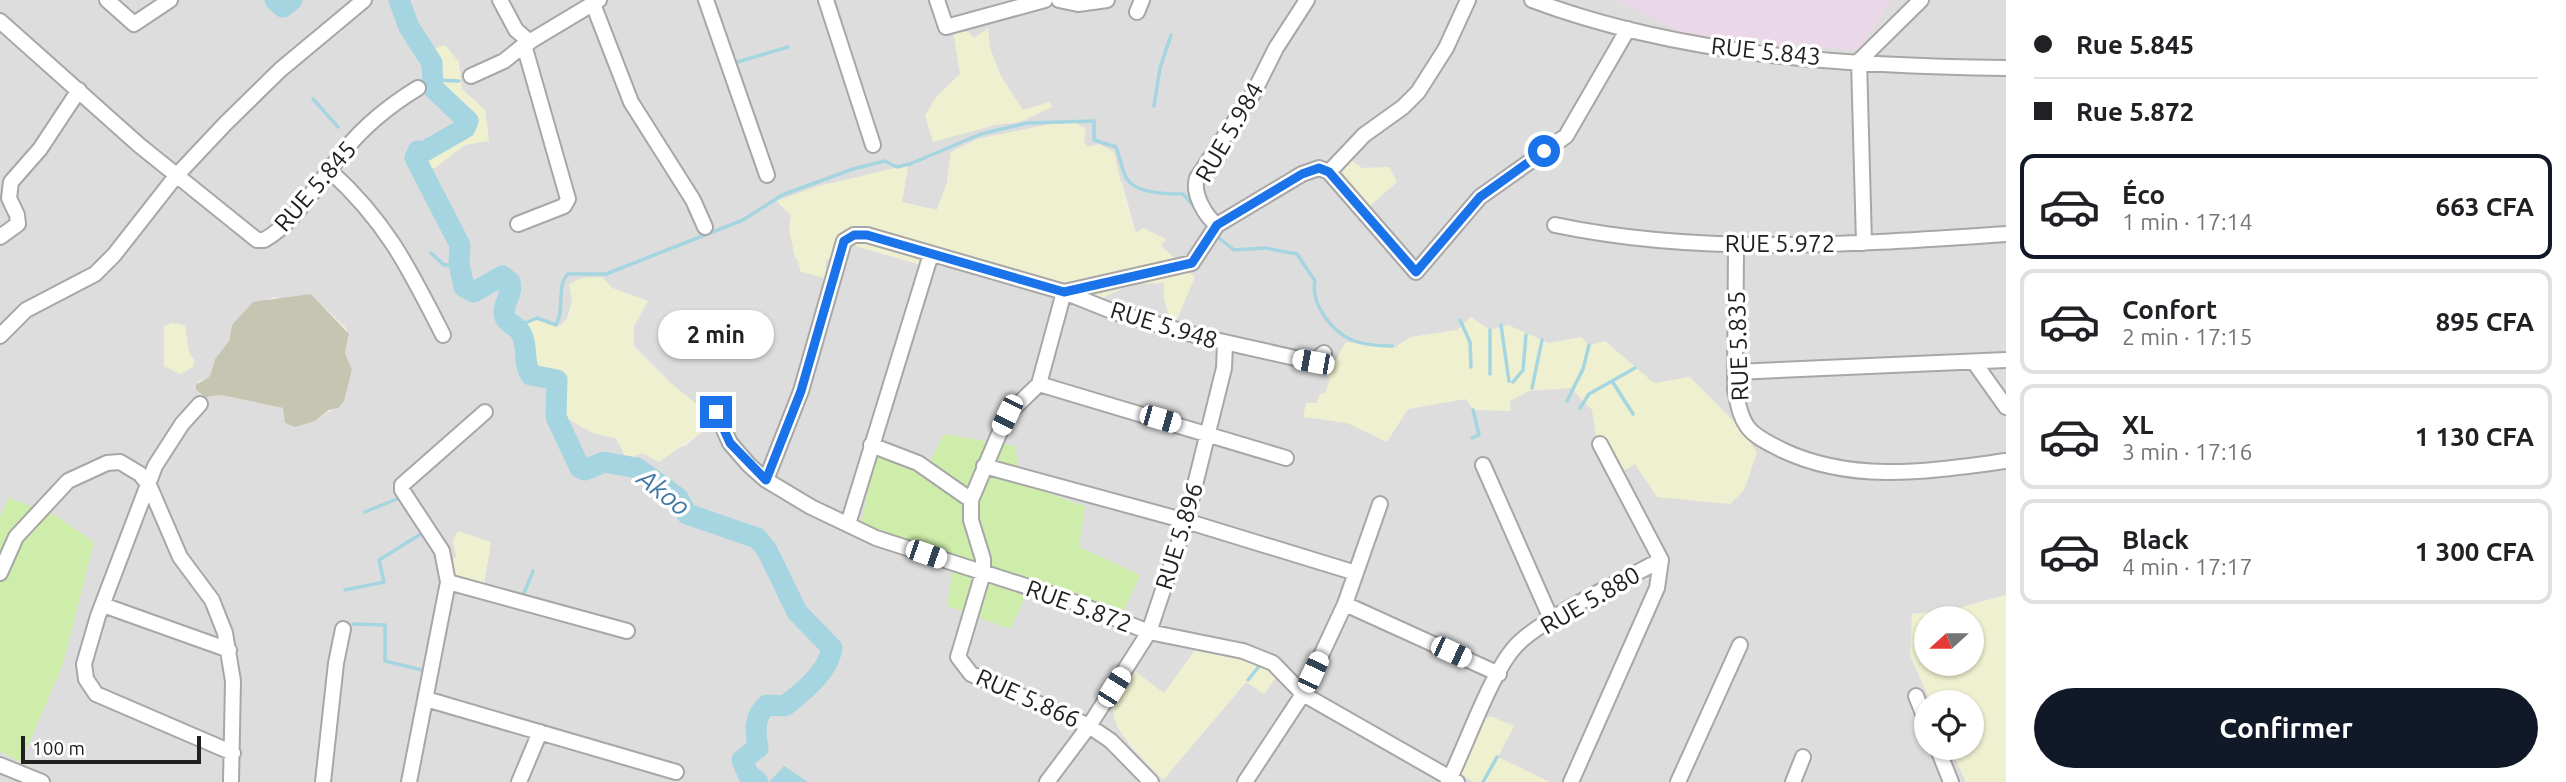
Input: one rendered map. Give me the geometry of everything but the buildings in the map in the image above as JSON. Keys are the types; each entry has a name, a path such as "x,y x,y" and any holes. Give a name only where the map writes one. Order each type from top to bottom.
{"street":[{"path":"107,0 134,24 170,0"},
{"path":"0,337 26,310 94,274 114,256 176,176 280,70 364,0"},
{"path":"500,0 516,30 527,43 568,199 564,206 518,224"},
{"path":"706,0 767,175"},
{"path":"826,0 873,145"},
{"path":"937,0 946,27 1045,0"},
{"path":"1059,0 1078,4 1107,0"},
{"name":"RUE 5.984","path":"1307,0 1276,48 1254,92 1197,178 1196,194 1217,225 1302,174 1319,168 1329,172"},
{"path":"1468,0 1446,48 1418,92 1404,107 1381,120 1356,142 1329,172 1416,272 1480,197 1566,136 1628,29"},
{"name":"RUE 5.843","path":"1532,0 1628,29 1713,48 1931,67 2005,65"},
{"path":"1864,243 1859,61 1922,0"},
{"path":"471,76 504,61 527,43 596,2 631,102 693,200 705,227"},
{"path":"0,21 176,176"},
{"name":"RUE 5.845","path":"176,176 248,234 264,240 282,227 364,129 387,108 418,88"},
{"path":"0,237 18,223 16,210 9,198 11,182 40,149 79,90"},
{"path":"328,170 356,195 384,227 443,335"},
{"path":"1217,225 1192,263 1064,292 1039,384 1286,458"},
{"name":"RUE 5.972","path":"1555,225 1595,233 1737,245 1864,243 2006,234"},
{"name":"RUE 5.948","path":"766,480 801,391 844,241 854,235 867,235 1064,292 1114,312 1225,344 1313,362 1325,353"},
{"name":"RUE 5.835","path":"1737,245 1735,372 1740,412 1748,428 1769,443 1802,459 1869,474 2006,461"},
{"path":"848,524 931,254"},
{"name":"RUE 5.896","path":"1046,782 1089,726 1149,632 1186,521 1226,361 1225,344"},
{"path":"1735,372 2006,360"},
{"path":"1973,362 2006,407"},
{"name":"RUE 5.866","path":"1039,384 1007,415 971,500 971,520 983,559 983,573 958,657 971,674 1089,726 1111,741 1151,782"},
{"path":"200,404 155,466 84,664 86,679 96,694 233,754"},
{"path":"409,782 448,582 442,551 402,490 402,485 485,412"},
{"name":"RUE 5.872","path":"716,412 730,443 766,480 848,524 876,538 1094,609 1149,632 1242,651 1273,663 1303,694 1370,730 1452,781"},
{"path":"1600,444 1661,560"},
{"path":"871,445 918,463 971,500"},
{"path":"0,573 16,537 50,497 76,477 107,463 120,462 139,474 149,485 180,558 220,617 229,650 233,681 231,782"},
{"path":"1483,465 1552,621"},
{"path":"984,466 1186,521 1356,573"},
{"path":"1245,782 1303,694 1345,604 1380,503"},
{"name":"RUE 5.880","path":"1452,781 1499,674 1517,645 1552,621 1661,560"},
{"name":"RUE 5.880","path":"1571,782 1657,589 1661,560"},
{"path":"448,582 627,631"},
{"path":"1345,604 1499,674"},
{"path":"103,605 229,650"},
{"path":"323,782 336,663 343,629"},
{"path":"1678,782 1740,645"},
{"path":"426,699 676,772"},
{"path":"519,782 540,732"},
{"path":"1793,782 1804,757"},
{"path":"1942,760 1951,782"},
{"path":"0,765 42,782"}],"shaded area":[{"path":"0,0 2006,0 2006,595 1966,606 1914,606 1910,655 1914,664 1914,676 1919,676 1926,690 1914,690 1914,760 1956,760 1966,782 0,782 0,751 21,761 9,498 0,516","holes":["1070,120 1087,148 1122,183 1136,233 1166,239 1160,245 1183,266 1164,299 1165,283 1133,284 1091,302 944,261 921,265 849,244 826,261 825,278 795,258 789,227 791,215 777,201 908,166 902,202 937,210 947,183 951,152 978,139","602,277 612,288 647,301 634,326 632,344 668,380 703,431 685,446 639,453 630,460 624,458 623,448 616,438 585,429 568,419 557,406 563,383 556,372 547,375 530,369 531,350 523,323 541,319 560,326 567,319 572,302 570,284","311,294 346,328 349,337 345,353 352,372 342,404 313,422 295,426 286,424 283,408 221,395 206,397 198,382 210,376 215,359 229,341 232,325 273,297 289,299","924,473 1022,484 1085,506 1079,547 1140,575 1027,593","1194,651 1276,676 1246,682 1163,780 1132,748 1116,724 1132,670 1164,694"]},
{"path":"1615,0 1892,0 1859,50 1716,42 1686,34"},
{"path":"988,28 990,48 1001,76 1023,110 1050,102 1052,107 1020,122 995,125 933,142 925,116 935,98 960,74 953,31 968,32 974,38"},
{"path":"445,45 459,62 462,89 485,110 489,141 465,145 435,168 420,168 418,157 436,150 448,138 470,126 470,120 459,106 438,93 436,72 427,51"},
{"path":"1070,120 1086,129 1084,141 1087,147 1099,144 1114,152 1127,209 1136,233 1143,228 1166,239 1161,246 1195,277 1173,329 1164,299 1164,283 1133,284 1091,303 944,261 921,265 849,244 826,261 825,278 801,272 790,235 791,215 777,201 815,187 908,165 902,202 937,210 947,183 951,152 978,139"},
{"path":"1350,159 1362,168 1389,167 1397,182 1363,212 1344,176 1342,167"},
{"path":"602,277 612,288 648,301 634,326 634,348 661,375 710,415 702,432 659,462 642,453 627,460 616,438 595,434 568,419 557,406 563,383 556,372 535,373 530,369 531,350 522,323 541,319 560,326 567,319 572,302 569,284 581,278"},
{"path":"311,294 349,334 345,353 352,370 344,401 338,408 329,410 315,421 295,427 285,423 283,408 221,395 206,397 196,390 196,385 210,376 215,359 229,341 232,325 253,302"},
{"path":"1471,317 1490,330 1508,325 1549,343 1581,337 1589,345 1605,341 1654,383 1690,377 1745,433 1757,453 1744,490 1730,504 1657,497 1635,464 1617,475 1597,443 1592,410 1571,388 1529,391 1510,401 1511,411 1473,410 1466,399 1408,409 1387,442 1347,423 1303,417 1306,403 1317,403 1320,394 1325,393 1330,379 1328,374 1316,374 1323,362 1333,364 1346,342 1394,348 1410,337 1457,330"},
{"path":"172,323 185,325 189,352 195,361 193,367 180,374 164,366 164,326"},
{"path":"458,531 491,542 484,585 456,579 451,562 456,556 453,540"},
{"path":"2006,595 2006,782 1966,782 1956,760 1984,760 1984,690 1926,690 1919,676 1984,676 1984,606 1966,606"},
{"path":"1914,614 1914,664 1910,655"},
{"path":"1201,642 1245,656 1277,676 1264,694 1246,682 1163,780 1121,733 1114,718 1111,698 1132,669 1164,693"},
{"path":"1490,716 1514,726 1498,757 1550,782 1473,782 1458,773 1485,719"}],"green space":[{"path":"944,434 1015,446 1022,484 1085,506 1079,547 1140,575 1124,610 1027,593 1010,629 947,606 954,562 861,523 876,453 924,473"},
{"path":"9,498 55,515 94,542 63,664 21,762 0,751 0,516"}],"water":[{"path":"784,766 808,782 769,782"}],"waterway":[{"name":"Akoo","path":"275,0 283,7 292,0"},
{"name":"Akoo","path":"399,0 409,27 432,63 433,88 468,121 465,128 425,151 418,151 415,158 460,245 459,264 464,287 474,292 502,276 510,282 504,309 505,317 519,330 523,338 531,375 557,380 556,417 580,468 585,470 604,462 637,468 678,498 687,514 757,538 767,550 797,612 832,648 826,666 807,688 785,706 767,705 760,714 756,730 758,748 742,760 748,774 758,782"},
{"path":"1154,106 1160,68 1171,35"},
{"path":"734,63 788,47"},
{"path":"432,80 459,81"},
{"path":"313,99 338,127"},
{"path":"516,327 537,318 556,325 562,284 568,274 606,274 743,220 782,195 853,169 885,161 897,167 910,164 981,134 1027,123 1094,121 1094,140 1116,147 1129,181 1150,192 1183,194 1194,206"},
{"path":"1215,235 1234,250 1265,248 1297,254 1315,281 1314,290 1319,307 1330,324 1344,336 1357,342 1392,346"},
{"path":"431,253 444,265 459,264"},
{"path":"1460,320 1470,342 1471,367"},
{"path":"1501,325 1509,381"},
{"path":"1490,330 1490,374"},
{"path":"1513,382 1523,370 1526,335"},
{"path":"1532,388 1542,340"},
{"path":"1567,401 1583,369 1589,345"},
{"path":"1580,408 1589,394 1635,368"},
{"path":"1612,381 1633,414"},
{"path":"1472,438 1479,435 1473,410"},
{"path":"365,512 399,498"},
{"path":"345,590 384,582 379,560 424,532"},
{"path":"522,598 533,571"},
{"path":"353,624 385,625 385,661 422,670"},
{"path":"1248,680 1260,665"},
{"path":"1483,782 1497,757"}],"route":[{"path":"716,412 730,443 766,480 801,391 844,241 854,235 867,235 1064,292 1192,263 1217,225 1302,174 1319,168 1329,172 1416,272 1480,197 1544,151"}]}
